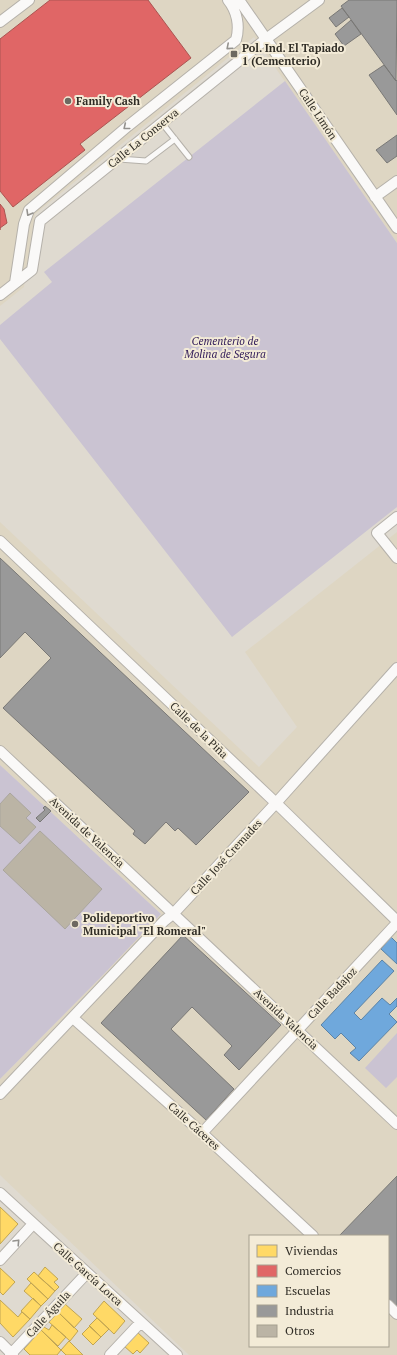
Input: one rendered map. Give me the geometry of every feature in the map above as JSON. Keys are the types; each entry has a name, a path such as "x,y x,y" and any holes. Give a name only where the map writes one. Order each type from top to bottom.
{"street":[{"path":"0,22 29,0"},
{"path":"15,283 24,224 29,210 128,126 236,40 239,32 238,23 233,6 228,0"},
{"name":"Calle Limón","path":"239,0 397,228"},
{"name":"Calle La Conserva","path":"0,295 32,270 40,221 266,39 319,0"},
{"path":"375,197 397,181"},
{"path":"397,517 377,532 397,558"},
{"name":"Calle de la Piña","path":"0,541 276,803 397,922"},
{"name":"Calle José Cremades","path":"0,1094 164,921 174,913 276,803 397,668"},
{"name":"Avenida de Valencia","path":"0,750 174,913"},
{"name":"Avenida Valencia","path":"174,913 397,1124"},
{"name":"Calle Badajoz","path":"202,1133 397,922"},
{"name":"Calle Cáceres","path":"73,1018 202,1133 312,1235"},
{"name":"Calle García Lorca","path":"0,1193 177,1355"},
{"path":"0,1260 33,1224"},
{"name":"Calle Águila","path":"11,1354 87,1273"},
{"path":"389,1306 397,1314"},
{"path":"110,1355 141,1322"},
{"path":"0,1342 11,1354"}],"lane":[{"path":"162,123 189,157"},
{"path":"118,159 146,161 175,139"}],"shaded area":[{"path":"0,0 397,0 397,243 254,37 35,214 24,287 0,306"},
{"path":"0,522 259,767 297,727 245,652 397,532 397,1355 189,1355 0,1175 0,1079 161,914 0,765"}],"green space":[{"name":"Cementerio de Molina de Segura","path":"285,81 397,243 397,507 232,637 0,339 0,325 52,282 44,272"},
{"name":"Polideportivo Municipal \"El Romeral\"","path":"0,765 161,914 0,1079"},
{"path":"397,1033 397,1077 386,1088 365,1068"}],"building: Viviendas":[{"path":"0,1207 18,1224 0,1244"},
{"path":"45,1267 58,1279 54,1282 59,1287 55,1291 38,1276"},
{"path":"0,1268 15,1282 3,1295 0,1292"},
{"path":"34,1272 55,1291 48,1299 27,1279"},
{"path":"31,1283 48,1299 41,1306 24,1291"},
{"path":"33,1298 41,1306 30,1319 21,1311"},
{"path":"0,1300 18,1317 22,1312 30,1319 13,1337 0,1323"},
{"path":"104,1301 125,1321 114,1334 93,1314"},
{"path":"65,1304 82,1319 74,1328 58,1312"},
{"path":"58,1312 78,1331 70,1341 49,1322"},
{"path":"97,1318 109,1329 101,1337 89,1326"},
{"path":"52,1325 66,1337 58,1346 41,1330 44,1327 49,1330"},
{"path":"90,1326 101,1337 93,1345 82,1334"},
{"path":"41,1330 61,1350 57,1355 30,1355 24,1349"},
{"path":"137,1332 149,1343 140,1353 137,1350 133,1354 124,1346"},
{"path":"69,1341 83,1355 66,1355 61,1350"}],"building: Comercios":[{"name":"Family Cash","path":"50,0 148,0 191,58 80,144 85,150 13,207 0,191 0,39"},
{"path":"0,204 4,209 7,223 0,228"}],"building: Escuelas":[{"path":"391,937 397,943 397,964 381,949"},
{"path":"382,960 394,971 354,1013 361,1020 382,998 390,1005 397,998 397,1006 389,1014 397,1022 359,1061 350,1053 356,1048 341,1033 335,1039 321,1025"}],"building: Industria":[{"path":"349,0 397,0 396,81 341,6"},
{"path":"342,8 349,17 336,27 329,18"},
{"path":"351,20 361,34 344,46 335,34"},
{"path":"384,65 396,81 397,80 397,115 369,75"},
{"path":"397,135 397,156 387,163 376,150"},
{"path":"0,558 249,792 196,845 178,828 175,831 166,822 145,844 133,834 135,831 3,708 51,658 25,632 0,658"},
{"path":"45,806 51,811 40,822 36,818 45,810 43,808"},
{"path":"183,935 281,1025 239,1070 224,1055 232,1046 192,1007 171,1029 234,1089 206,1120 101,1023"},
{"path":"397,1176 397,1306 389,1299 389,1235 340,1235"}],"building: Otros":[{"path":"10,793 31,813 26,818 36,827 20,844 0,826 0,804"},
{"path":"40,831 102,889 65,929 3,870"}],"place":[{"name":"Pol. Ind. El Tapiado 1 (Cementerio)","path":"234,54"},
{"name":"Family Cash","path":"68,101"},
{"name":"Polideportivo Municipal \"El Romeral\"","path":"75,924"}]}
